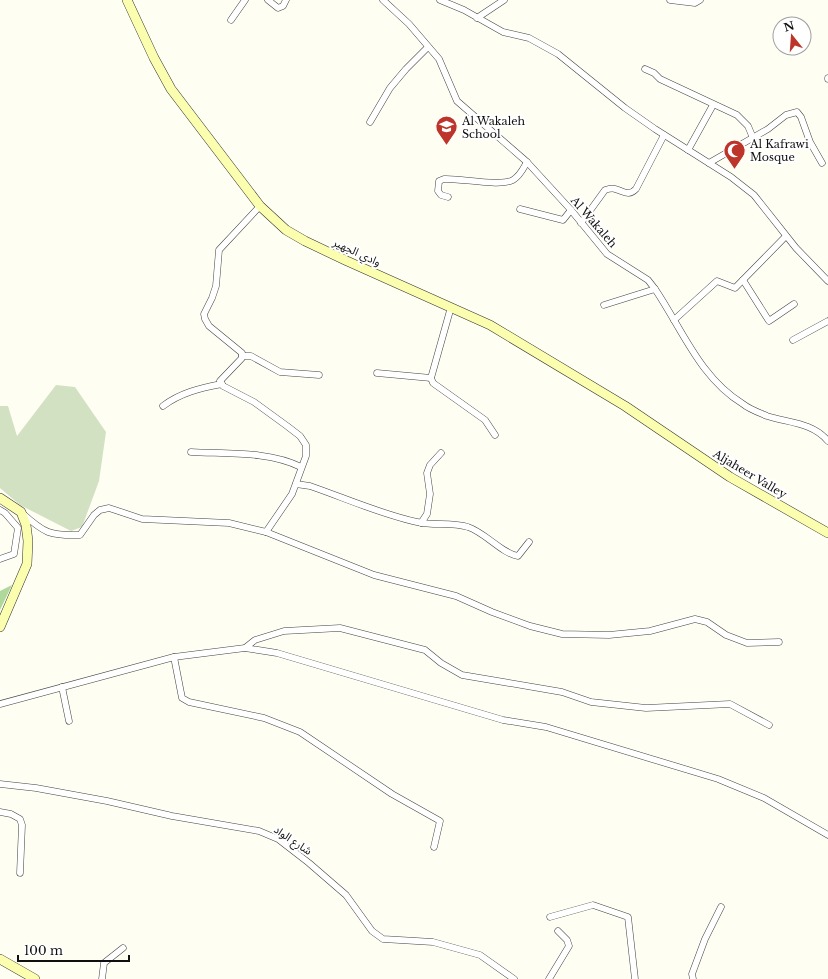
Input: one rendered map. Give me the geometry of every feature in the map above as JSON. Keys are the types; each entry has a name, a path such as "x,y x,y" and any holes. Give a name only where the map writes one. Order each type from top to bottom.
{"street":[{"name":"وادي الجهير","path":"127,0 154,58 171,89 260,206 286,230 305,241 490,324 560,365 625,406 662,432"},
{"path":"231,20 245,0"},
{"path":"268,0 278,8 283,6 286,0"},
{"name":"Al Wakaleh","path":"383,0 409,24 439,59 457,101 527,162 571,210 607,254 648,280 706,371 726,393 744,405 767,416 804,424 828,441"},
{"path":"440,0 503,32 529,38 558,54 625,108 664,135 709,163 754,195 786,236 828,281"},
{"path":"477,18 504,0"},
{"path":"670,0 695,4 700,0"},
{"path":"370,122 390,88 428,47"},
{"path":"645,69 654,73 660,79 737,115 748,126 753,138"},
{"path":"688,150 713,105"},
{"path":"709,163 768,129 786,115 797,112 801,117 810,142 822,163"},
{"path":"581,223 605,190 615,189 626,194 632,193 636,189 664,135"},
{"path":"448,197 441,195 438,191 439,181 444,179 497,182 512,181 520,174 527,162"},
{"path":"242,356 242,353 209,326 204,314 216,286 219,250 253,216 260,206"},
{"path":"520,209 563,220 571,210"},
{"path":"674,320 717,281 735,288 786,236"},
{"path":"743,280 769,321 794,304"},
{"path":"604,305 655,289"},
{"path":"451,307 431,378 433,383 485,420 495,435"},
{"path":"793,340 828,321"},
{"path":"266,532 292,494 306,456 306,445 300,436 254,402 223,386 220,380 242,356 251,356 280,372 319,376"},
{"path":"377,373 431,378"},
{"path":"163,406 174,398 186,393 222,384"},
{"name":"Aljaheer Valley","path":"662,432 730,478 828,533"},
{"path":"191,452 244,455 287,460 301,468"},
{"path":"420,523 427,514 430,494 427,473 430,465 441,454"},
{"path":"296,484 310,486 400,519 420,523 468,528 518,556 529,542"},
{"path":"0,498 21,512 41,530 63,536 80,535 94,515 100,510 109,508 142,519 229,523 266,532 374,575 456,596 492,612 562,634 609,635 650,630 695,619 707,622 726,635 747,643 779,642"},
{"path":"0,510 5,513 18,528 14,554 0,559"},
{"path":"0,627 27,564 28,541 26,525 21,512"},
{"path":"245,648 255,640 284,631 340,628 425,650 441,663 462,675 562,692 591,702 639,707 730,704 769,725"},
{"path":"0,704 174,657 245,648 277,653 503,720 546,727 718,779 764,798 828,835"},
{"path":"174,657 182,698 188,702 264,718 300,732 392,794 440,821 434,847"},
{"path":"62,687 69,721"},
{"name":"شارع الواد","path":"0,784 36,788 107,801 172,816 259,831 278,839 346,895 372,930 383,939 434,942 480,955 511,978"},
{"path":"0,812 11,814 20,818 22,825 20,873"},
{"path":"550,917 593,905 628,917 635,979"},
{"path":"693,979 692,974 705,939 721,906"},
{"path":"549,979 569,946 567,940 558,931"},
{"path":"102,979 104,963 123,948"},
{"path":"0,959 35,979"}],"green space":[{"path":"56,385 75,387 106,432 99,481 82,527 71,531 20,505 0,488 0,406 8,406 17,436"},
{"path":"12,585 0,610 0,591"}],"place":[{"name":"Al Wakaleh School","path":"446,146"},
{"name":"Al Kafrawi Mosque","path":"734,170"}]}
